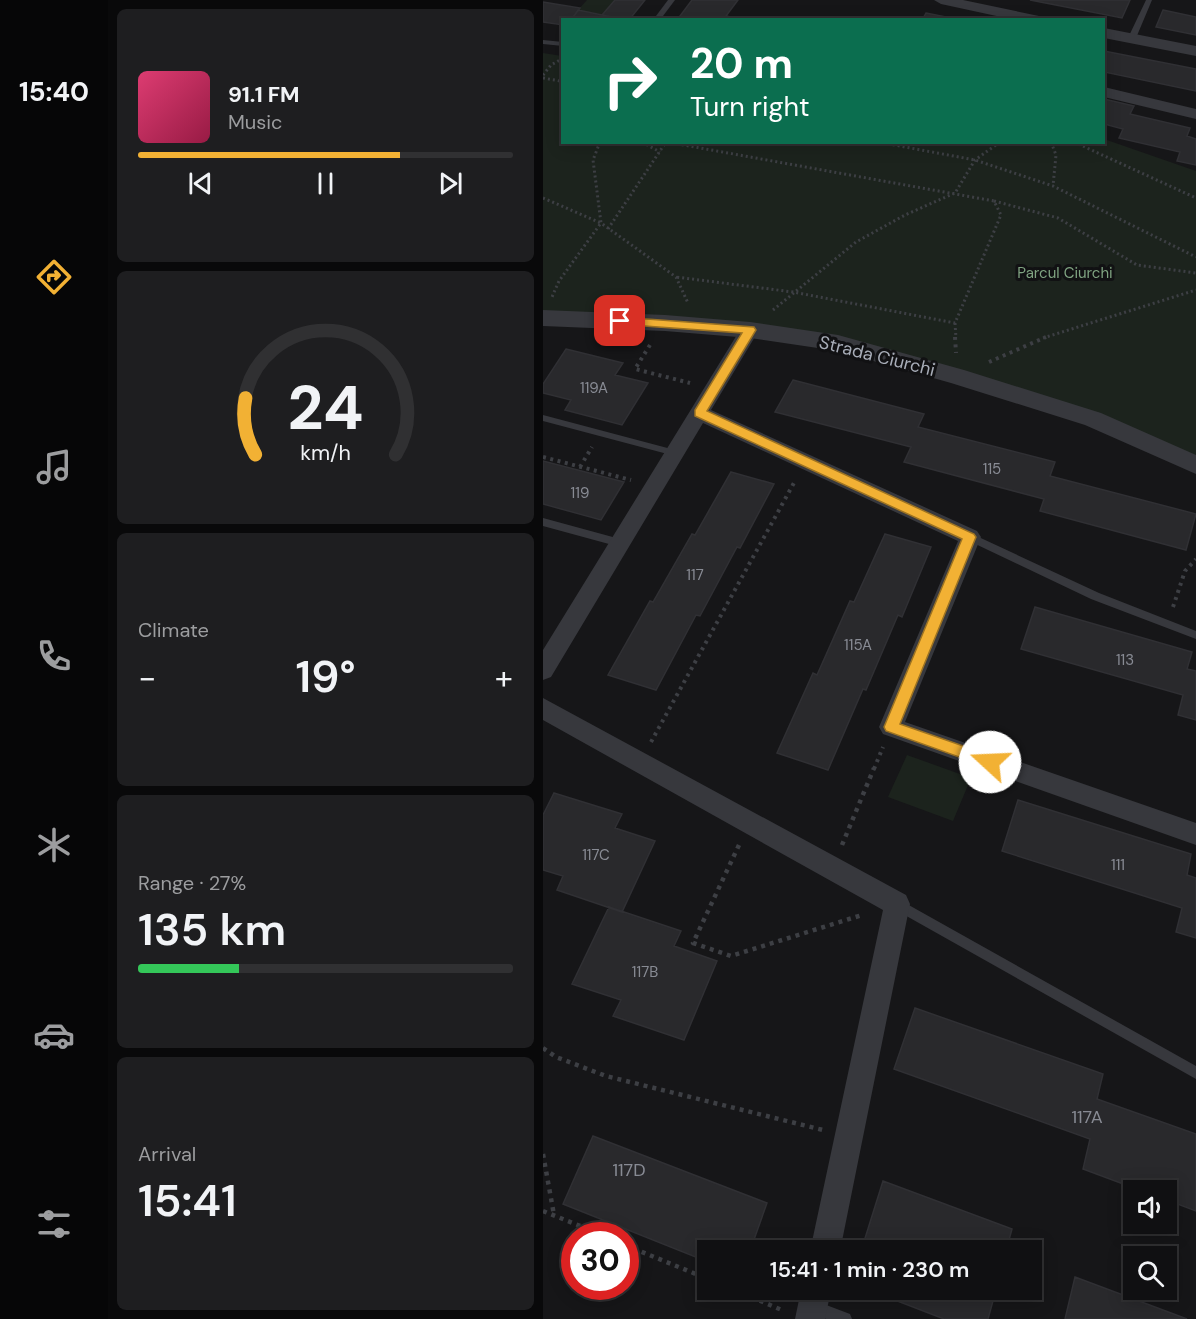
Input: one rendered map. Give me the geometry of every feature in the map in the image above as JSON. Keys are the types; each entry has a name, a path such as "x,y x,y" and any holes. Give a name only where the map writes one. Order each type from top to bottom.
{"street":[{"path":"941,0 1029,18"},
{"path":"1105,33 1196,51"},
{"path":"1105,92 1196,114"},
{"name":"Strada Ciurchi","path":"546,310 750,330 838,344 956,376 1093,419 1196,465"},
{"path":"543,670 750,330"},
{"path":"699,413 970,537 891,727 1196,834"},
{"path":"543,708 897,904 827,1240"}],"lane":[{"path":"658,18 672,0"},
{"path":"1133,38 1149,0"},
{"path":"543,42 561,45"},
{"path":"543,418 675,453"},
{"path":"543,522 620,543"},
{"path":"970,537 1095,596 1196,635"},
{"path":"897,904 1196,1073"},
{"path":"809,1308 845,1319"}],"path":[{"path":"561,59 551,66 543,77 561,82"},
{"path":"546,310 559,281 601,223 593,160 599,144"},
{"path":"646,144 660,152"},
{"path":"608,229 666,144"},
{"path":"678,144 994,201 1058,218 1137,265 1196,273"},
{"path":"889,144 975,160 1053,186 1196,257"},
{"path":"750,330 856,242 905,215 955,193 975,160 997,144"},
{"path":"1052,144 1056,155 1053,186"},
{"path":"1078,144 1196,198"},
{"path":"543,198 601,223 676,277 793,292 955,323"},
{"path":"994,201 1001,215 955,323 956,376 1053,334 1196,290"},
{"path":"676,277 698,326"},
{"path":"665,323 635,369 714,389"},
{"path":"543,457 655,487"},
{"path":"640,763 805,462"},
{"path":"1167,625 1185,571 1196,559"},
{"path":"848,832 891,727"},
{"path":"749,822 693,943 731,956 897,904"},
{"path":"543,1048 556,1057 606,1076 848,1137"},
{"path":"543,1154 554,1215"},
{"path":"543,1210 571,1222"},
{"path":"639,1251 697,1274"},
{"path":"776,1300 809,1308"}],"green space":[{"path":"587,0 615,0 602,15 578,10"},
{"name":"Parcul Ciurchi","path":"543,53 561,56 561,144 1105,144 1105,139 1196,171 1196,465 1093,419 838,343 543,318"},
{"path":"907,755 971,778 953,821 888,797"}],"building":[{"path":"615,0 645,0 631,18 602,15"},
{"path":"692,0 738,0 726,16 736,18 678,18"},
{"path":"1030,0 1130,0 1122,18"},
{"path":"543,2 580,8 572,18 561,18 561,25 543,22"},
{"path":"578,10 617,18 572,18"},
{"path":"1163,10 1196,17 1196,35 1156,27"},
{"path":"926,13 951,18 923,18"},
{"path":"1105,51 1196,69 1196,91 1105,72"},
{"path":"1105,99 1134,106 1130,114 1190,128 1187,136 1196,139 1196,165 1177,161 1180,152 1119,138 1123,129 1105,124"},
{"path":"566,349 623,363 615,375 648,383 622,425 565,410 571,400 543,393 543,384"},
{"path":"793,380 924,414 918,427 1055,462 1050,476 1196,514 1186,550 1040,511 1044,499 904,462 911,447 775,412"},
{"path":"543,461 624,482 601,520 543,504"},
{"path":"731,472 774,484 700,616 696,615 656,690 608,675 650,601 653,602"},
{"path":"885,534 931,547 902,617 898,615 828,770 777,753 813,673 817,675 850,601 854,602"},
{"path":"1035,607 1192,652 1187,669 1196,671 1196,720 1178,715 1183,695 1021,649"},
{"path":"554,793 622,814 615,828 655,841 622,912 557,890 563,876 543,870 543,815"},
{"path":"1018,800 1191,854 1187,875 1196,878 1196,938 1176,932 1182,908 1002,851"},
{"path":"609,907 681,931 674,946 717,961 684,1040 613,1016 621,1000 572,984"},
{"path":"915,1008 1103,1074 1097,1099 1196,1134 1196,1211 1177,1204 1177,1180 1123,1180 1123,1184 1083,1169 1090,1139 894,1069"},
{"path":"593,1136 767,1203 754,1240 697,1240 697,1258 639,1234 639,1222 608,1222 563,1204"},
{"path":"883,1181 1012,1229 1009,1240 864,1240"},
{"path":"1075,1277 1123,1295 1123,1300 1136,1300 1187,1319 1065,1319"},
{"path":"895,1300 993,1300 988,1319 944,1319"}],"route":[{"path":"620,321 750,330 699,413 970,537 891,727 990,762"}]}
